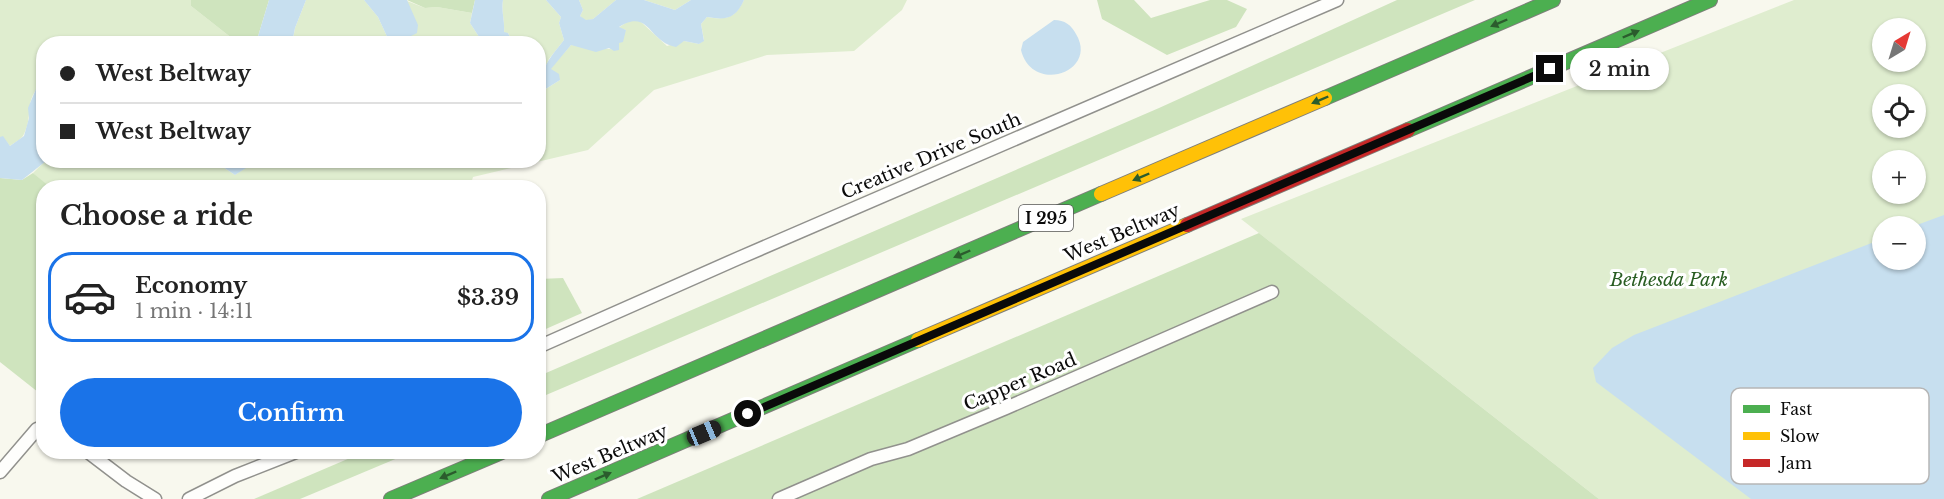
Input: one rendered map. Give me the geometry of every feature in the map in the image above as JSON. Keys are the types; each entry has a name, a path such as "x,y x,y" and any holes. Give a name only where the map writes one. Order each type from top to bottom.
{"highway":[{"name":"I 295","path":"546,433 1553,0"},
{"name":"West Beltway","path":"549,499 1710,0"},
{"path":"391,499 485,459"}],"street":[{"name":"Creative Drive South","path":"546,343 738,258 1337,0"},
{"name":"Capper Road","path":"779,499 871,459 908,449 1006,408 1272,292"},
{"path":"0,472 36,430"},
{"path":"97,459 155,499"},
{"path":"189,499 235,476 278,459"}],"green space":[{"path":"0,0 191,0 191,6 229,36 36,36 36,90 31,101 27,127 20,139 10,146 3,137 0,137"},
{"path":"191,0 269,0 258,36 229,36 191,6"},
{"path":"306,0 364,0 378,17 387,36 294,36"},
{"path":"407,0 475,0 472,13 437,7 425,8"},
{"path":"503,0 546,0 561,17 559,23 564,40 546,66 546,36 510,36 508,33 504,33"},
{"path":"579,0 616,0 593,19 585,21 580,16 583,10"},
{"path":"644,0 691,0 675,10"},
{"path":"744,0 907,0 902,10 854,51 767,55 654,90 588,150 546,160 546,89 560,80 550,69 571,45 619,50 618,43 626,30 618,28 630,20 640,21 667,46 684,41 699,44 704,40 701,24 707,17 729,17"},
{"path":"1097,0 1134,0 1151,18 1210,0 1227,0 1247,9 1236,27 1167,55 1102,19"},
{"path":"1397,0 1475,0 546,395 546,373 1159,108"},
{"name":"Bethesda Park","path":"1794,0 1944,0 1944,499 1599,499 1241,219"},
{"path":"407,1 425,8 437,7 472,13 470,23 478,36 411,36"},
{"path":"38,168 224,168 235,175 245,168 511,168 473,177 472,180 41,180 33,173"},
{"path":"33,173 42,180 36,180 36,390 0,362 0,178 22,180"},
{"path":"1259,233 1599,499 637,499"},
{"path":"563,278 582,313 546,329 546,279"},
{"path":"348,459 395,459 300,499 254,499"}],"water":[{"path":"269,0 306,0 293,36 258,36"},
{"path":"364,0 407,0 418,25 417,33 411,36 387,36 378,17"},
{"path":"475,0 503,0 504,32 510,36 478,36 470,23"},
{"path":"546,0 579,0 583,10 580,16 586,20 593,19 616,0 644,0 675,10 691,0 744,0 737,12 729,17 707,17 701,24 704,41 699,44 684,41 676,47 667,44 637,21 619,27 626,30 623,42 619,43 619,50 614,51 609,48 596,52 571,45 551,69 559,74 560,80 546,89 546,65 564,40 559,23 561,17"},
{"path":"1054,20 1070,26 1081,47 1079,59 1072,68 1049,75 1037,72 1027,64 1021,50 1023,42"},
{"path":"36,89 37,168 22,180 0,178 0,137 3,136 10,146 24,136 29,118 28,108"},
{"path":"224,168 246,168 235,175"},
{"path":"1944,215 1944,499 1751,499 1731,484 1929,484 1929,388 1731,388 1731,484 1596,382 1593,368 1612,348 1634,335 1872,243 1872,270 1926,270 1926,222"}],"traffic: fast":[{"path":"1325,98 1553,0"},
{"path":"1408,130 1710,0"},
{"path":"546,433 1101,194"},
{"path":"549,499 918,340"},
{"path":"391,499 485,459"}],"traffic: slow":[{"path":"1101,194 1325,98"},
{"path":"918,340 1187,225"}],"traffic: jam":[{"path":"1187,225 1408,130"}],"route":[{"path":"748,414 1550,69"}]}
